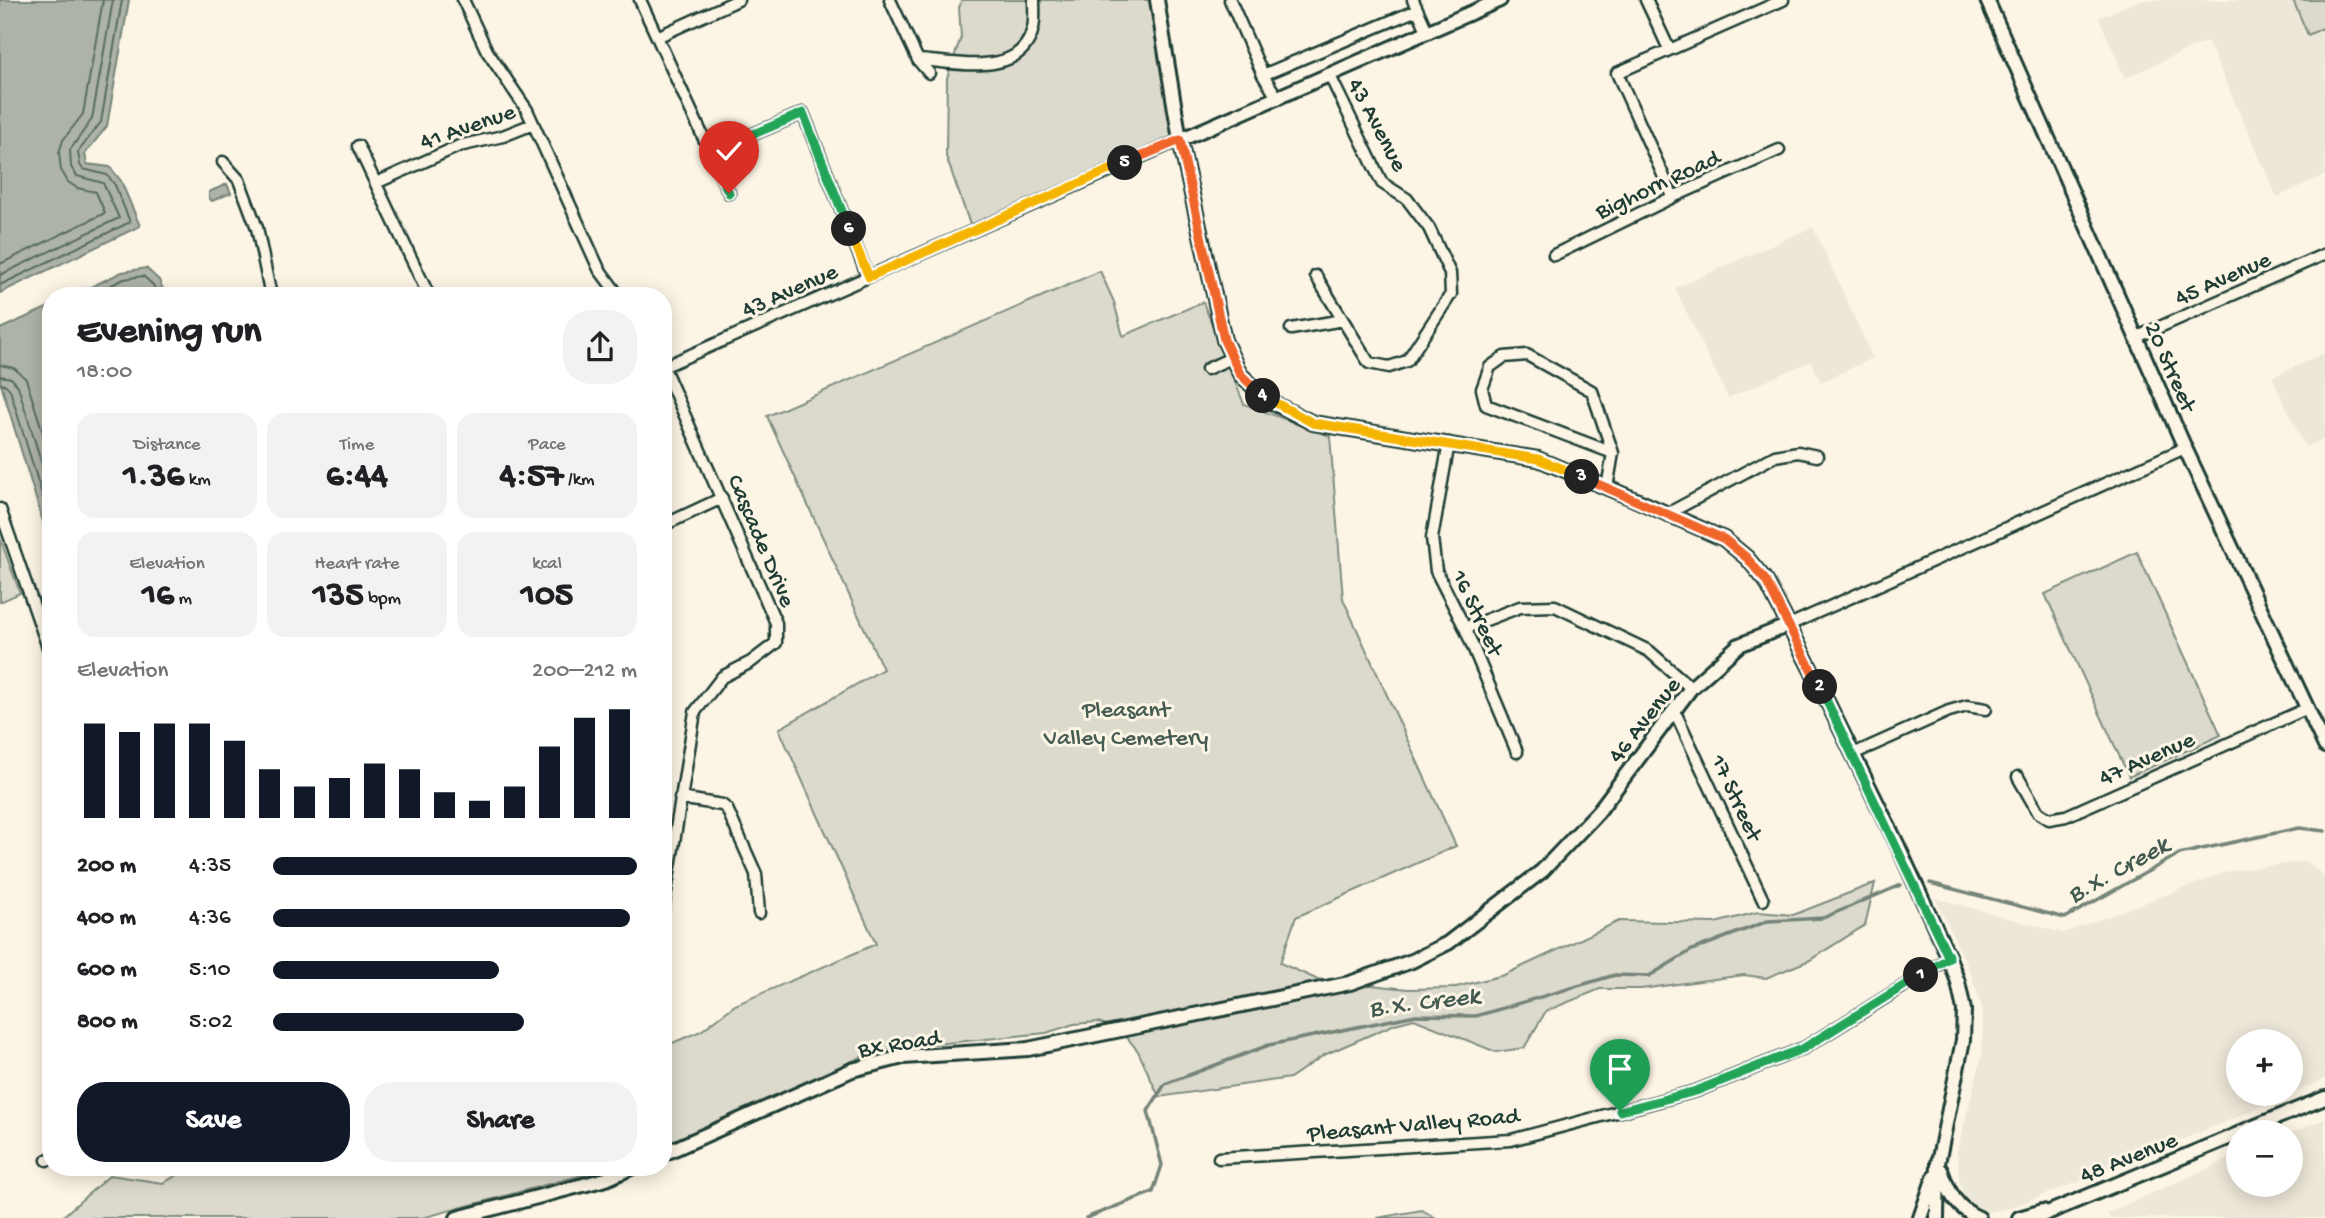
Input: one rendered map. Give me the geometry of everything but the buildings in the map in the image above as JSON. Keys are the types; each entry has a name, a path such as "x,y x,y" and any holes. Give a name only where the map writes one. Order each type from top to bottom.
{"street":[{"path":"463,0 487,51 527,110 599,269 612,287"},
{"path":"640,0 729,193"},
{"path":"657,37 738,0"},
{"path":"890,0 918,60 929,73"},
{"path":"918,60 994,64 1009,61 1025,47 1033,28 1034,0"},
{"path":"1157,0 1180,140 1224,340 1240,374 1267,400 1313,423 1538,459 1724,539 1747,558 1766,581 1853,754 1958,982 1964,1010 1963,1040 1938,1163 1920,1218"},
{"path":"1230,0 1263,75 1278,99"},
{"name":"43 Avenue","path":"672,363 1500,0"},
{"path":"1646,0 1669,49"},
{"path":"1673,197 1617,73 1783,0"},
{"name":"20 Street","path":"1987,0 2185,447 2325,746"},
{"path":"1263,75 1415,5 1428,33"},
{"name":"43 Avenue","path":"1316,276 1369,363 1389,368 1407,361 1451,294 1450,273 1429,228 1407,199 1382,183 1330,76"},
{"path":"709,153 803,113 869,277"},
{"name":"41 Avenue","path":"376,183 458,146 503,136 533,124"},
{"path":"358,146 425,287"},
{"name":"Bighorn Road","path":"1554,255 1673,197 1779,150"},
{"path":"223,162 239,180 257,229 269,287"},
{"name":"45 Avenue","path":"2137,337 2325,254"},
{"path":"1291,329 1343,320"},
{"path":"1607,488 1613,453 1592,391 1527,355 1504,357 1490,368 1482,389 1486,405 1613,453"},
{"path":"1206,369 1231,358"},
{"name":"Cascade Drive","path":"672,387 776,623 776,643 751,662 722,677 695,712 672,851"},
{"name":"16 Street","path":"1449,443 1432,538 1436,571 1465,628 1517,752"},
{"name":"46 Avenue","path":"1156,1023 1350,983 1412,961 1448,943 1542,871 1598,812 1691,688 1739,645 2185,447"},
{"path":"1667,513 1775,456 1798,452 1817,456"},
{"path":"672,521 722,498"},
{"path":"0,509 42,629"},
{"path":"1465,628 1520,607 1555,606 1649,651 1691,688"},
{"path":"1853,754 1949,711 1967,706 1986,709"},
{"name":"47 Avenue","path":"2018,778 2038,812 2049,819 2066,816 2308,708"},
{"name":"17 Street","path":"1675,712 1763,900"},
{"path":"680,798 722,805 727,809 755,874 759,913"},
{"name":"Pleasant Valley Road","path":"1219,1158 1511,1140 1696,1091 1804,1048 1949,958"},
{"name":"Bx Road","path":"672,1150 852,1070 903,1057 1028,1049 1156,1023"},
{"name":"48 Avenue","path":"2272,1120 2325,1098"},
{"name":"48 Avenue","path":"2035,1218 2226,1139"},
{"path":"1937,1218 1938,1163"},
{"path":"1938,1163 1950,1195 1962,1209 1979,1218"},
{"path":"457,1218 613,1176"},
{"path":"2019,1218 2063,1206"}],"shaded area":[{"path":"2139,0 2325,0 2325,175 2277,197 2208,42 2125,78 2099,18"},
{"path":"1813,227 1873,358 1821,382 1811,361 1728,398 1675,288"},
{"path":"2325,353 2325,438 2305,447 2272,377"},
{"path":"2306,861 2325,877 2325,1079 2303,1089 2303,1029 2226,1029 2226,1106 2262,1106 2102,1173 2006,1209 1986,1212 1973,1206 1963,1197 1957,1151 1982,1056 1983,1011 1971,973 1935,898 2063,933 2230,871"},
{"path":"2325,1119 2325,1218 2109,1218 2108,1213 2226,1160 2226,1197 2303,1197 2303,1128"}],"green space":[{"path":"962,0 1154,0 1183,132 973,233 946,156 947,78 961,37 959,8"},
{"path":"2293,0 2325,0 2325,27 2308,35"},
{"name":"Pleasant Valley Cemetery","path":"1100,271 1114,302 1123,336 1203,302 1244,404 1330,436 1343,599 1456,846 1296,917 1280,963 1316,979 1408,989 1452,988 1504,975 1619,921 1715,923 1758,912 1793,915 1875,883 1865,925 1810,960 1766,978 1744,975 1641,989 1600,989 1546,1011 1524,1048 1496,1052 1414,1019 1395,1024 1324,1055 1290,1078 1159,1097 1138,1051 1121,1030 1098,1022 1074,1024 1046,1033 877,1050 672,1141 672,1043 701,1031 735,1005 876,944 779,729 883,669 767,416"},
{"path":"0,538 20,593 0,602"},
{"path":"2137,552 2221,735 2129,777 2045,594"},
{"path":"109,1176 163,1183 176,1176 578,1176 422,1218 61,1218"},
{"path":"1422,1210 1436,1218 1377,1218"}],"water":[{"path":"0,0 129,0 107,126 85,154 87,164 110,167 121,181 140,226 0,293"},
{"path":"227,184 231,193 212,201 209,198 209,192"},
{"path":"146,268 159,280 162,287 91,287 122,272"},
{"path":"42,310 42,519 0,381 0,329"}],"waterway":[{"name":"B.X. Creek","path":"1930,883 2065,918 2179,854 2299,828 2325,831"},
{"name":"B.X. Creek","path":"1086,1218 1153,1192 1162,1165 1148,1111 1165,1084 1269,1045 1416,1015 1476,1016 1615,975 1649,976 1692,950 1768,921 1823,918 1901,885"}],"route":[{"path":"729,193 709,153 803,113 869,277 1180,140 1224,340 1240,374 1267,400 1313,423 1538,459 1724,539 1747,558 1766,581 1821,688 1949,958 1804,1048 1696,1091 1620,1111"}]}
